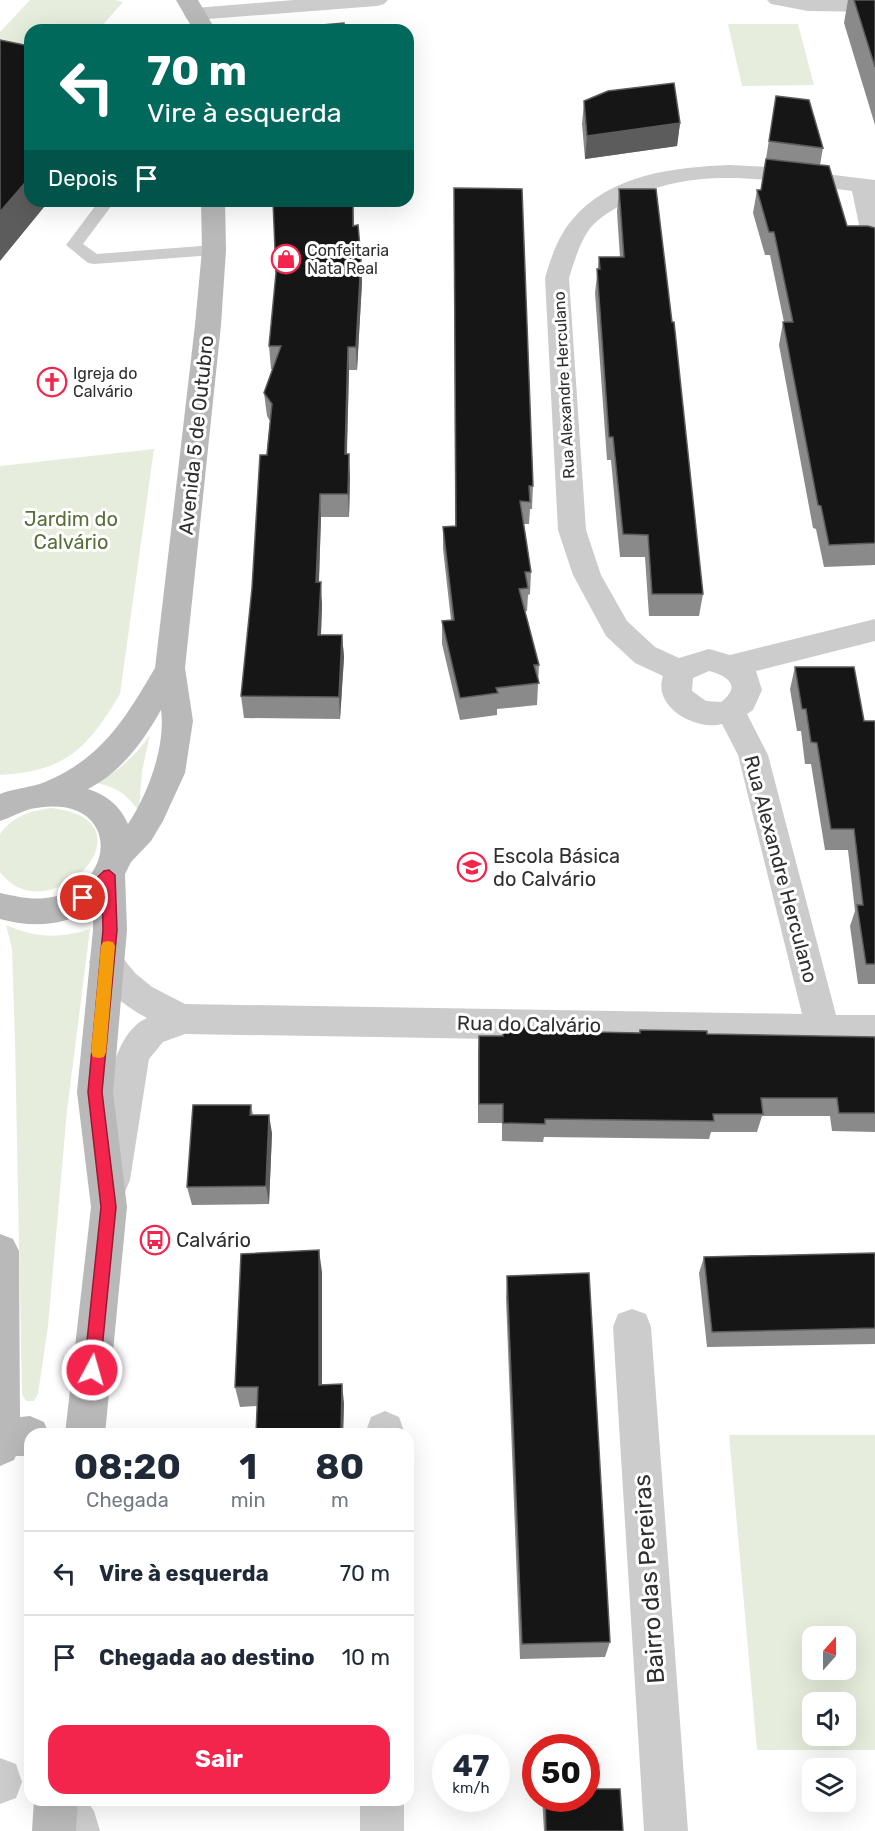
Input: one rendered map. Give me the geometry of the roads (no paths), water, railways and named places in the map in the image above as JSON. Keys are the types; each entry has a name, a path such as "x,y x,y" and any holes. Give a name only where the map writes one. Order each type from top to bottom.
{"main road":[{"name":"Avenida 5 de Outubro","path":"0,906 22,912 48,912 72,905 93,892 140,832 152,812 169,773 178,721 170,668 208,325 214,250 213,207"},
{"name":"Avenida 5 de Outubro","path":"50,793 90,774 117,751 143,714 170,668"},
{"path":"6,803 50,793 73,796 94,805 109,818 117,836 95,1092 108,1207 77,1428"},
{"path":"0,1251 0,1446"},
{"path":"0,1437 24,1436"},
{"path":"54,1831 57,1806"}],"street":[{"path":"194,15 377,0"},
{"path":"778,0 808,6 875,6"},
{"name":"Rua Alexandre Herculano","path":"679,671 645,655 616,628 587,575 572,530 557,278 566,250 580,225 608,200 645,183 676,175 714,172 754,174 869,186"},
{"path":"869,186 875,243"},
{"path":"731,666 746,681 748,690 740,706 730,712 706,714 685,704 678,697 675,679 679,671 687,665 708,660 731,666 875,630"},
{"name":"Rua Alexandre Herculano","path":"730,712 753,755 823,1029"},
{"name":"Rua do Calvário","path":"106,962 125,987 150,1005 183,1019 875,1030"},
{"name":"Rua do Calvário","path":"108,1207 126,1082 133,1053 151,1032 183,1019"},
{"name":"Bairro das Pereiras","path":"632,1327 666,1831"},
{"path":"62,1806 78,1827 78,1831"},
{"path":"382,1806 382,1831"}],"lane":[{"path":"102,207 74,245 94,259 214,250"}],"place":[{"name":"Confeitaria Nata Real","path":"286,259"},
{"name":"Igreja do Calvário","path":"52,382"},
{"name":"Escola Básica do Calvário","path":"472,867"},
{"name":"Calvário","path":"155,1240"}],"park label":[{"name":"Jardim do Calvário","path":"71,530"}]}
